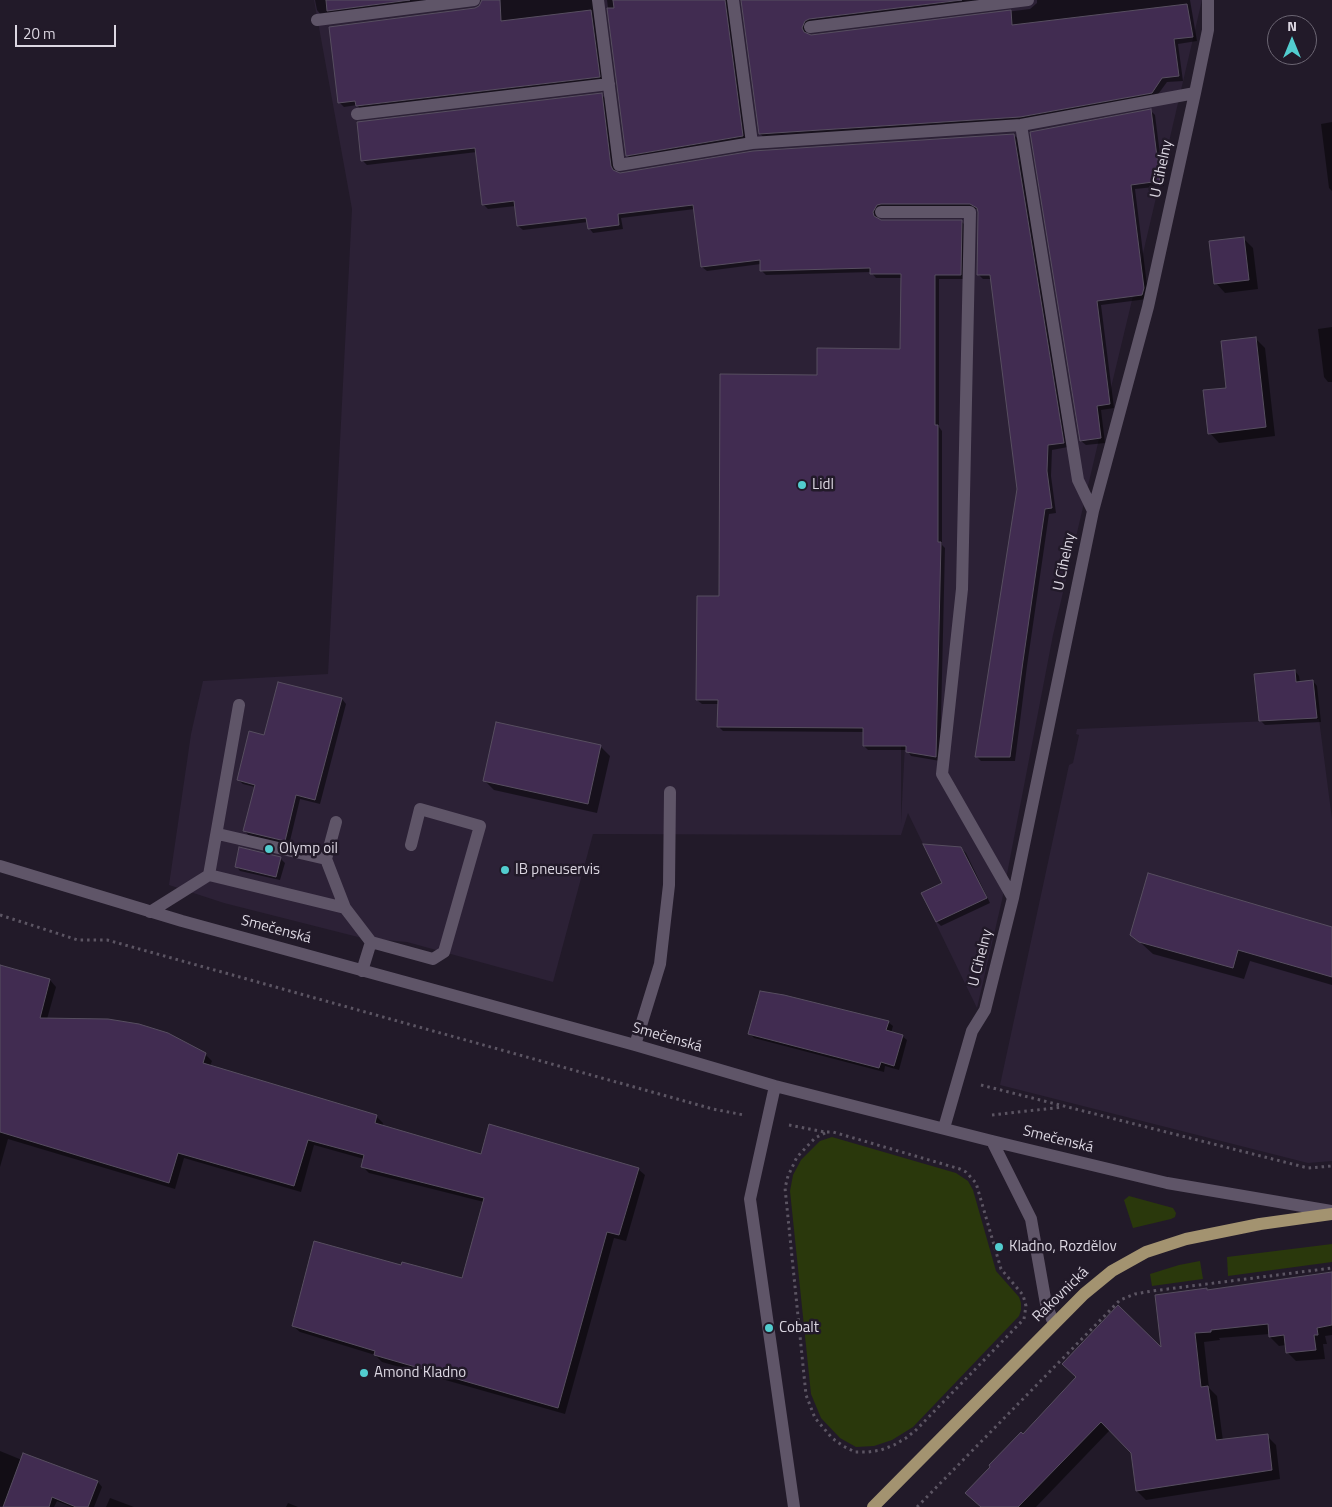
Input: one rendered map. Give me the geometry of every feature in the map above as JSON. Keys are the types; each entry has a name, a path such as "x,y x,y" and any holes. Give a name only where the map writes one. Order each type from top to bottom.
{"main road":[{"name":"Rakovnická","path":"873,1507 1054,1324 1097,1282 1112,1271 1146,1252 1186,1239 1332,1212"}],"street":[{"path":"317,20 474,0"},
{"path":"598,0 619,165 752,143 1022,125 1195,93"},
{"path":"733,0 752,143"},
{"path":"810,27 1028,0"},
{"name":"U Cihelny","path":"944,1128 972,1031 985,1010 1013,898 1092,511 1148,307 1195,93 1208,30 1208,0"},
{"path":"357,114 608,84"},
{"path":"1022,125 1078,480 1092,511"},
{"path":"881,212 970,212 962,589 942,774 1013,898"},
{"path":"150,912 209,874 218,834 239,705"},
{"path":"635,1045 660,964 669,885 670,792"},
{"path":"336,822 326,859 345,908 371,942 433,959 444,952 480,826 420,809 411,845"},
{"path":"218,834 326,859"},
{"name":"Smečenská","path":"0,866 150,912 635,1045 775,1086 1167,1183 1332,1212"},
{"path":"209,874 345,908"},
{"path":"362,971 371,942"},
{"path":"775,1086 750,1199 794,1507"},
{"path":"992,1141 1031,1219 1046,1304 1054,1324"}],"path":[{"path":"0,915 78,940 107,940 694,1104 833,1132 966,1172 976,1183 1001,1269 1023,1295 1026,1306 1024,1319 916,1430 894,1445 868,1452 855,1452 832,1438 815,1418 806,1395 785,1188 788,1176 797,1157 815,1138 827,1132"},
{"path":"958,1079 1308,1168 1332,1166"},
{"path":"917,1507 1120,1300 1135,1294 1152,1291 1332,1268"}],"shaded area":[{"path":"314,0 1202,0 1141,262 1145,294 1133,296 1109,396 1110,404 1097,406 1101,438 1099,439 1053,635 1002,900 977,1008 921,893 942,883 908,813 901,835 593,834 553,982 407,942 362,938 224,903 169,885 191,734 203,681 328,674 352,209","holes":["901,539 906,724 901,823"]},
{"path":"1319,719 1332,819 1332,1161 1308,1163 1000,1085 1069,765 1073,763 1079,735 1076,734 1077,729"}],"green space":[{"path":"832,1137 956,1173 968,1181 973,1190 996,1271 1019,1297 1021,1303 1019,1316 913,1427 892,1440 874,1446 856,1447 840,1438 821,1418 811,1394 790,1191 793,1175 801,1160 820,1141"},
{"path":"1129,1196 1173,1208 1176,1213 1175,1217 1133,1228 1124,1200"},
{"path":"1332,1244 1332,1262 1228,1276 1227,1257"},
{"path":"1200,1261 1203,1279 1152,1286 1150,1274"}],"building":[{"path":"326,0 410,0 327,11"},
{"path":"482,0 500,0 501,21 591,10 600,77 356,106 355,101 338,103 329,27 475,8 479,6"},
{"path":"613,0 725,0 743,136 626,156 607,8 614,8"},
{"path":"741,0 962,0 809,19 805,21 802,28 804,32 811,35 1011,10 1012,25 1187,4 1193,37 1174,39 1179,76 1162,78 1152,93 1020,117 759,134"},
{"path":"602,93 611,166 613,170 620,173 753,151 1014,134 1064,443 1048,445 1047,471 1052,508 1045,509 1010,757 975,757 1017,489 990,275 977,275 977,208 970,204 881,204 877,205 873,212 874,216 881,220 962,220 961,275 935,275 935,425 938,425 938,542 941,542 936,757 906,752 906,746 863,746 863,728 717,727 718,700 696,700 697,596 719,596 720,374 817,375 817,348 900,349 901,274 870,274 870,268 760,271 760,260 701,267 693,205 618,214 619,225 588,229 586,218 517,226 514,201 482,205 475,148 361,161 357,122"},
{"path":"1151,109 1160,181 1131,185 1144,288 1142,295 1097,301 1110,404 1097,406 1101,438 1080,441 1030,132"},
{"path":"1244,237 1249,280 1214,284 1209,241"},
{"path":"1256,337 1266,427 1208,434 1203,390 1226,388 1221,341"},
{"path":"1295,670 1296,682 1313,680 1317,718 1259,721 1254,674"},
{"path":"278,682 342,698 315,800 296,795 285,841 243,831 255,785 237,780 249,731 264,735"},
{"path":"496,722 601,745 588,804 483,781"},
{"path":"923,844 961,847 987,898 936,922 921,893 942,883"},
{"path":"239,847 281,857 276,877 235,867"},
{"path":"1148,873 1332,927 1332,977 1238,950 1233,968 1139,942 1130,935"},
{"path":"0,965 50,979 40,1018 108,1019 139,1024 168,1033 206,1053 203,1063 377,1115 375,1123 481,1154 489,1124 639,1168 619,1235 607,1232 558,1408 374,1355 375,1351 292,1326 314,1241 401,1265 402,1262 462,1278 484,1198 361,1167 364,1155 308,1140 294,1186 178,1153 169,1183 0,1132"},
{"path":"760,991 784,995 889,1021 886,1030 903,1035 894,1066 881,1062 879,1068 748,1034"},
{"path":"1332,1272 1332,1325 1317,1328 1318,1335 1314,1335 1316,1350 1286,1353 1284,1335 1269,1337 1268,1324 1195,1333 1201,1387 1208,1386 1216,1440 1268,1434 1272,1470 1136,1491 1131,1453 1101,1422 1018,1507 981,1507 965,1493 990,1467 989,1465 1021,1432 1023,1434 1076,1377 1062,1364 1118,1305 1161,1347 1155,1295 1207,1288 1207,1290"},
{"path":"23,1453 98,1481 88,1507 76,1507 52,1497 49,1507 3,1507"}],"place":[{"name":"Lidl","path":"802,485"},
{"name":"Olymp oil","path":"269,849"},
{"name":"IB pneuservis","path":"505,870"},
{"name":"Kladno, Rozdělov","path":"999,1247"},
{"name":"Cobalt","path":"769,1328"},
{"name":"Amond Kladno","path":"364,1373"}]}
